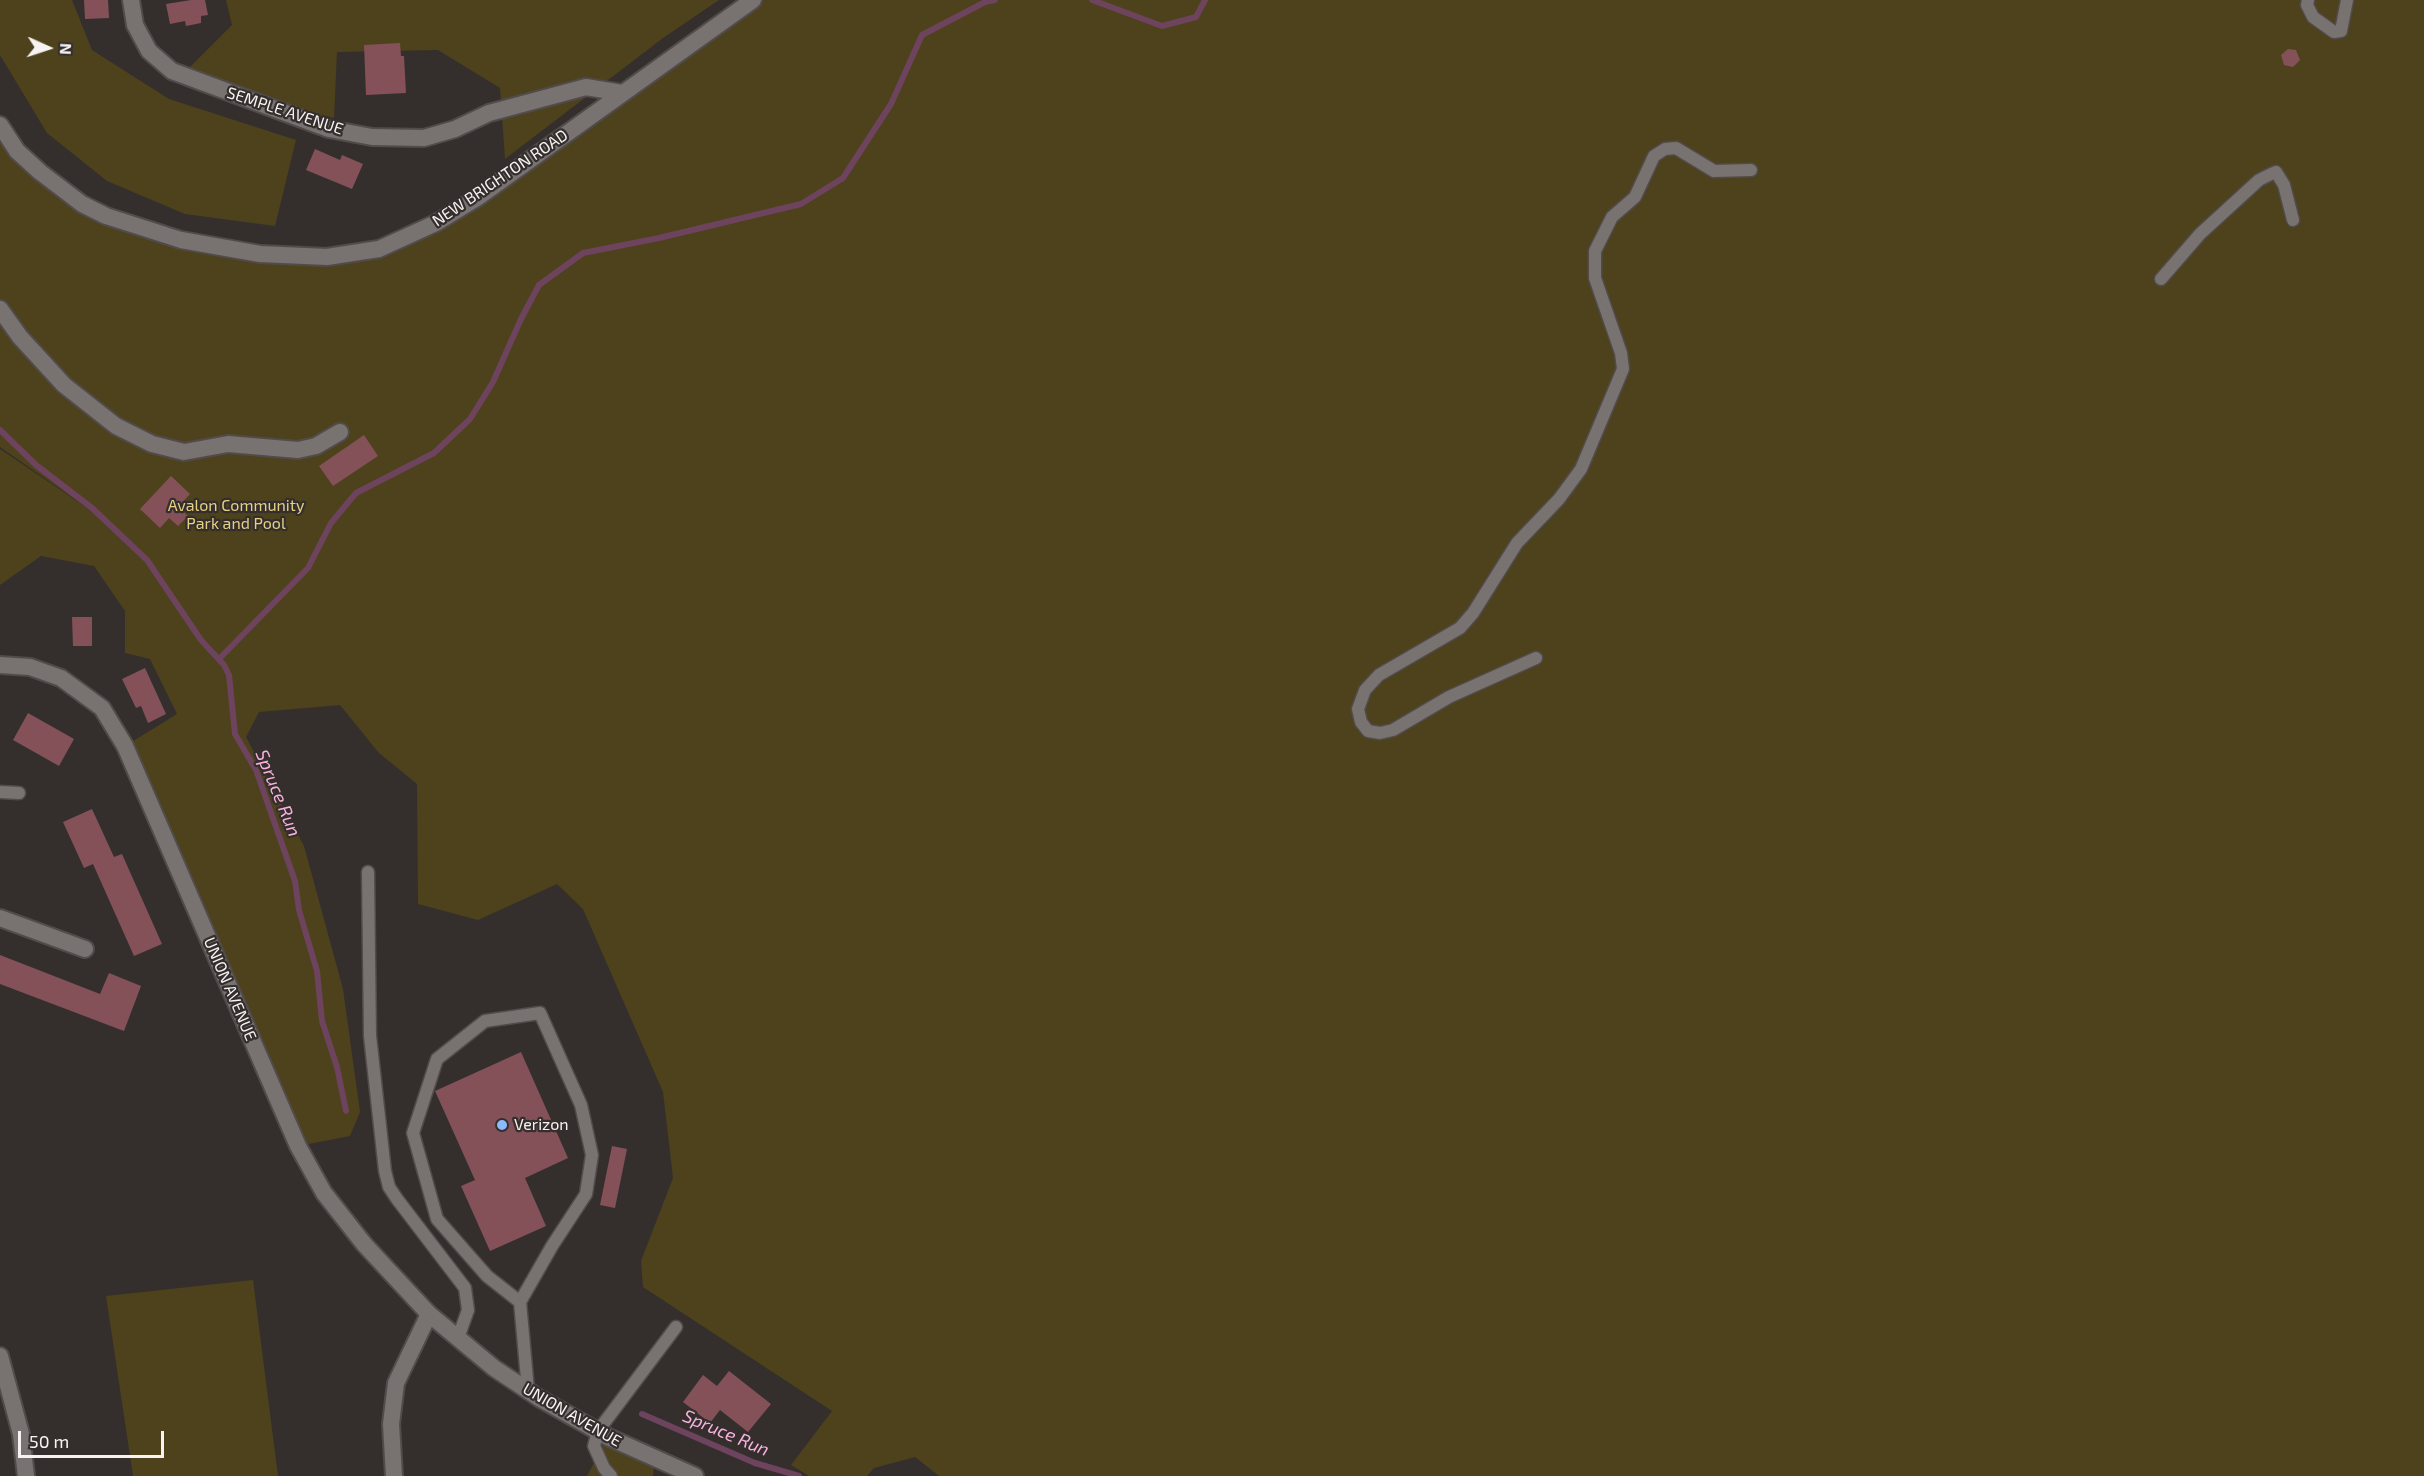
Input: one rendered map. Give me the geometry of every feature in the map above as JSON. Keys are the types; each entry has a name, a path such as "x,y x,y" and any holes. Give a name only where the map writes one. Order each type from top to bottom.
{"street":[{"name":"SEMPLE AVENUE","path":"131,0 135,25 149,51 172,71 329,129 372,137 424,138 455,129 489,113 586,87 622,93"},
{"name":"NEW BRIGHTON ROAD","path":"0,125 17,151 40,172 82,204 106,216 181,240 260,254 327,257 379,249 436,223 477,198 753,0"},
{"path":"0,309 20,337 64,385 116,426 152,444 184,452 228,444 298,450 316,446 340,432"},
{"name":"UNION AVENUE","path":"0,664 30,667 61,678 102,708 125,746 298,1146 324,1193 364,1244 429,1314 494,1368 598,1431 696,1476"},
{"path":"0,918 85,948"},
{"path":"394,1476 392,1424 396,1383 429,1314"},
{"path":"0,1356 21,1434 26,1476"}],"lane":[{"path":"2308,0 2307,5 2313,17 2334,32 2341,31 2347,0"},
{"path":"1536,658 1449,697 1393,730 1380,733 1368,731 1361,722 1358,710 1365,690 1379,675 1460,628 1473,613 1517,543 1559,499 1581,469 1599,432 1623,365 1595,278 1595,251 1612,217 1635,197 1654,156 1665,149 1676,148 1714,171 1751,170"},
{"path":"2161,279 2200,234 2259,180 2271,174 2276,172 2284,185 2293,220"},
{"path":"0,792 20,793"},
{"path":"368,872 370,1036 385,1171 389,1187 396,1199 465,1288 468,1310 458,1338"},
{"path":"520,1302 487,1276 437,1219 413,1133 437,1059 485,1021 540,1013 581,1105 592,1155 586,1194 552,1246 520,1302 528,1390"},
{"path":"611,1476 604,1468 594,1446 598,1431 676,1327"}],"green space":[{"path":"0,0 72,0 92,50 169,99 296,140 275,226 185,214 107,181 47,133 0,55"},
{"path":"226,0 719,0 663,38 505,159 500,88 438,50 337,52 334,118 264,101 189,68 232,25"},
{"name":"Avalon Community Park and Pool","path":"753,0 2424,0 2424,1476 939,1476 915,1457 874,1468 867,1476 809,1476 791,1465 832,1411 643,1287 641,1261 673,1178 663,1092 583,909 557,884 478,920 418,904 417,784 379,753 340,705 259,712 246,737 304,846 343,989 360,1112 350,1136 298,1146 125,746 177,714 150,659 125,653 125,611 94,566 41,556 0,585 0,449 102,518 0,447 0,125 40,172 136,226 303,257 403,240"},
{"path":"253,1280 278,1476 133,1476 106,1296"},
{"path":"608,1437 655,1459 653,1476 587,1476"}],"building":[{"path":"84,0 108,0 109,18 85,19"},
{"path":"205,0 208,15 201,16 201,23 186,26 185,21 170,24 166,4"},
{"path":"400,43 401,56 404,56 406,93 366,95 364,45"},
{"path":"2288,49 2296,50 2300,60 2293,67 2284,65 2281,55"},
{"path":"315,149 340,160 342,155 363,164 352,189 306,170"},
{"path":"364,435 378,456 333,486 319,466"},
{"path":"171,476 190,494 178,507 188,516 178,526 169,518 160,528 140,509"},
{"path":"72,617 92,617 92,646 73,646"},
{"path":"145,668 166,714 148,723 141,706 136,708 122,679"},
{"path":"28,713 74,739 59,766 13,740"},
{"path":"92,809 114,857 122,854 162,944 134,956 93,864 84,868 63,822"},
{"path":"0,955 100,994 109,973 141,986 124,1031 0,984"},
{"name":"Verizon","path":"521,1052 568,1158 525,1178 546,1226 490,1251 461,1186 475,1180 435,1091"},
{"path":"612,1146 627,1149 615,1208 600,1205"},
{"path":"729,1371 771,1404 748,1432 720,1410 710,1423 683,1402 703,1375 717,1386"}],"waterway":[{"path":"219,659 308,568 331,523 356,493 434,453 470,419 493,382 539,285 583,253 659,238 801,204 843,178 891,104 922,35 985,2 995,0"},
{"path":"1092,0 1162,26 1196,17 1205,0"},
{"name":"Spruce Run","path":"0,430 36,465 92,508 147,560 201,640 224,665 229,675 235,734 256,770 295,881 299,910 317,971 322,1021 337,1067 346,1111"},
{"name":"Spruce Run","path":"642,1414 755,1463 799,1476"}],"place":[{"name":"Verizon","path":"502,1125"}]}
